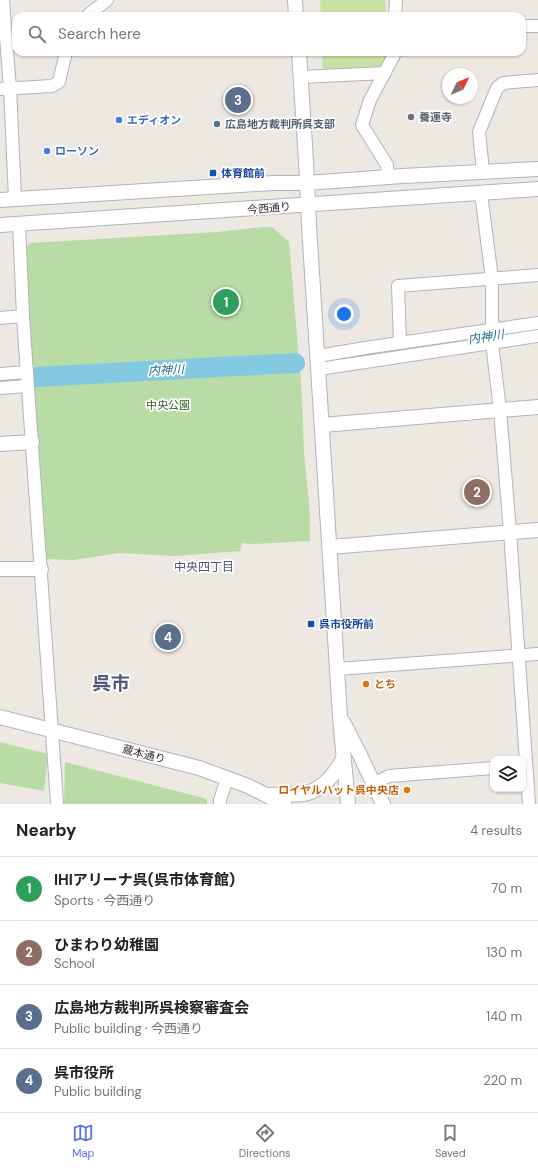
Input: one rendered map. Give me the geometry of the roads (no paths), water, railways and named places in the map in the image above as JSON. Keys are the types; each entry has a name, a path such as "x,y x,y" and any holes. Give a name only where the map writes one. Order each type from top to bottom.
{"street":[{"path":"4,0 5,88 15,198"},
{"path":"93,12 107,0"},
{"path":"295,0 296,12"},
{"path":"395,12 396,0"},
{"path":"526,26 538,26"},
{"path":"5,88 52,86 59,82 65,56"},
{"path":"299,56 340,717 348,804"},
{"path":"388,177 387,165 362,126 370,100 394,56"},
{"path":"301,77 385,74"},
{"path":"483,171 479,132 497,88 503,83 538,80"},
{"path":"0,200 272,183 307,183 538,168"},
{"name":"今西通り","path":"0,225 275,208 308,204 538,189"},
{"path":"481,193 492,278 492,336 500,410 529,765 529,804"},
{"path":"20,224 27,386 57,804"},
{"path":"400,343 398,286 538,275"},
{"path":"0,318 23,316"},
{"path":"318,363 492,336 538,323"},
{"path":"318,363 400,343 492,336 538,336"},
{"path":"0,374 27,372"},
{"path":"0,388 27,386"},
{"path":"322,425 538,407"},
{"path":"0,444 32,442"},
{"path":"330,547 538,530"},
{"path":"0,569 40,569"},
{"path":"338,669 538,654"},
{"name":"蔵本通り","path":"0,717 199,768 248,786 284,804"},
{"path":"340,717 383,804"},
{"path":"265,795 307,794 326,783 338,769 344,757"},
{"path":"373,784 389,776 490,768"},
{"path":"220,804 227,778"}],"waterway":[{"name":"内神川","path":"339,360 538,329"},
{"name":"内神川","path":"36,377 295,363"},
{"name":"内神川","path":"0,381 21,380"}],"place":[{"name":"広島地方裁判所呉検察審査会","path":"238,100"},
{"name":"養運寺","path":"411,117"},
{"name":"エディオン","path":"119,120"},
{"name":"広島地方裁判所呉支部","path":"217,124"},
{"name":"ローソン","path":"47,151"},
{"name":"体育館前","path":"213,173"},
{"name":"IHIアリーナ呉(呉市体育館)","path":"226,302"},
{"name":"ひまわり幼稚園","path":"477,492"},
{"name":"呉市役所前","path":"311,624"},
{"name":"呉市役所","path":"168,637"},
{"name":"とち","path":"366,684"},
{"name":"ロイヤルハット呉中央店","path":"407,790"}],"district":[{"name":"中央四丁目","path":"204,567"},
{"name":"呉市","path":"111,683"}],"park label":[{"name":"中央公園","path":"168,405"}]}
